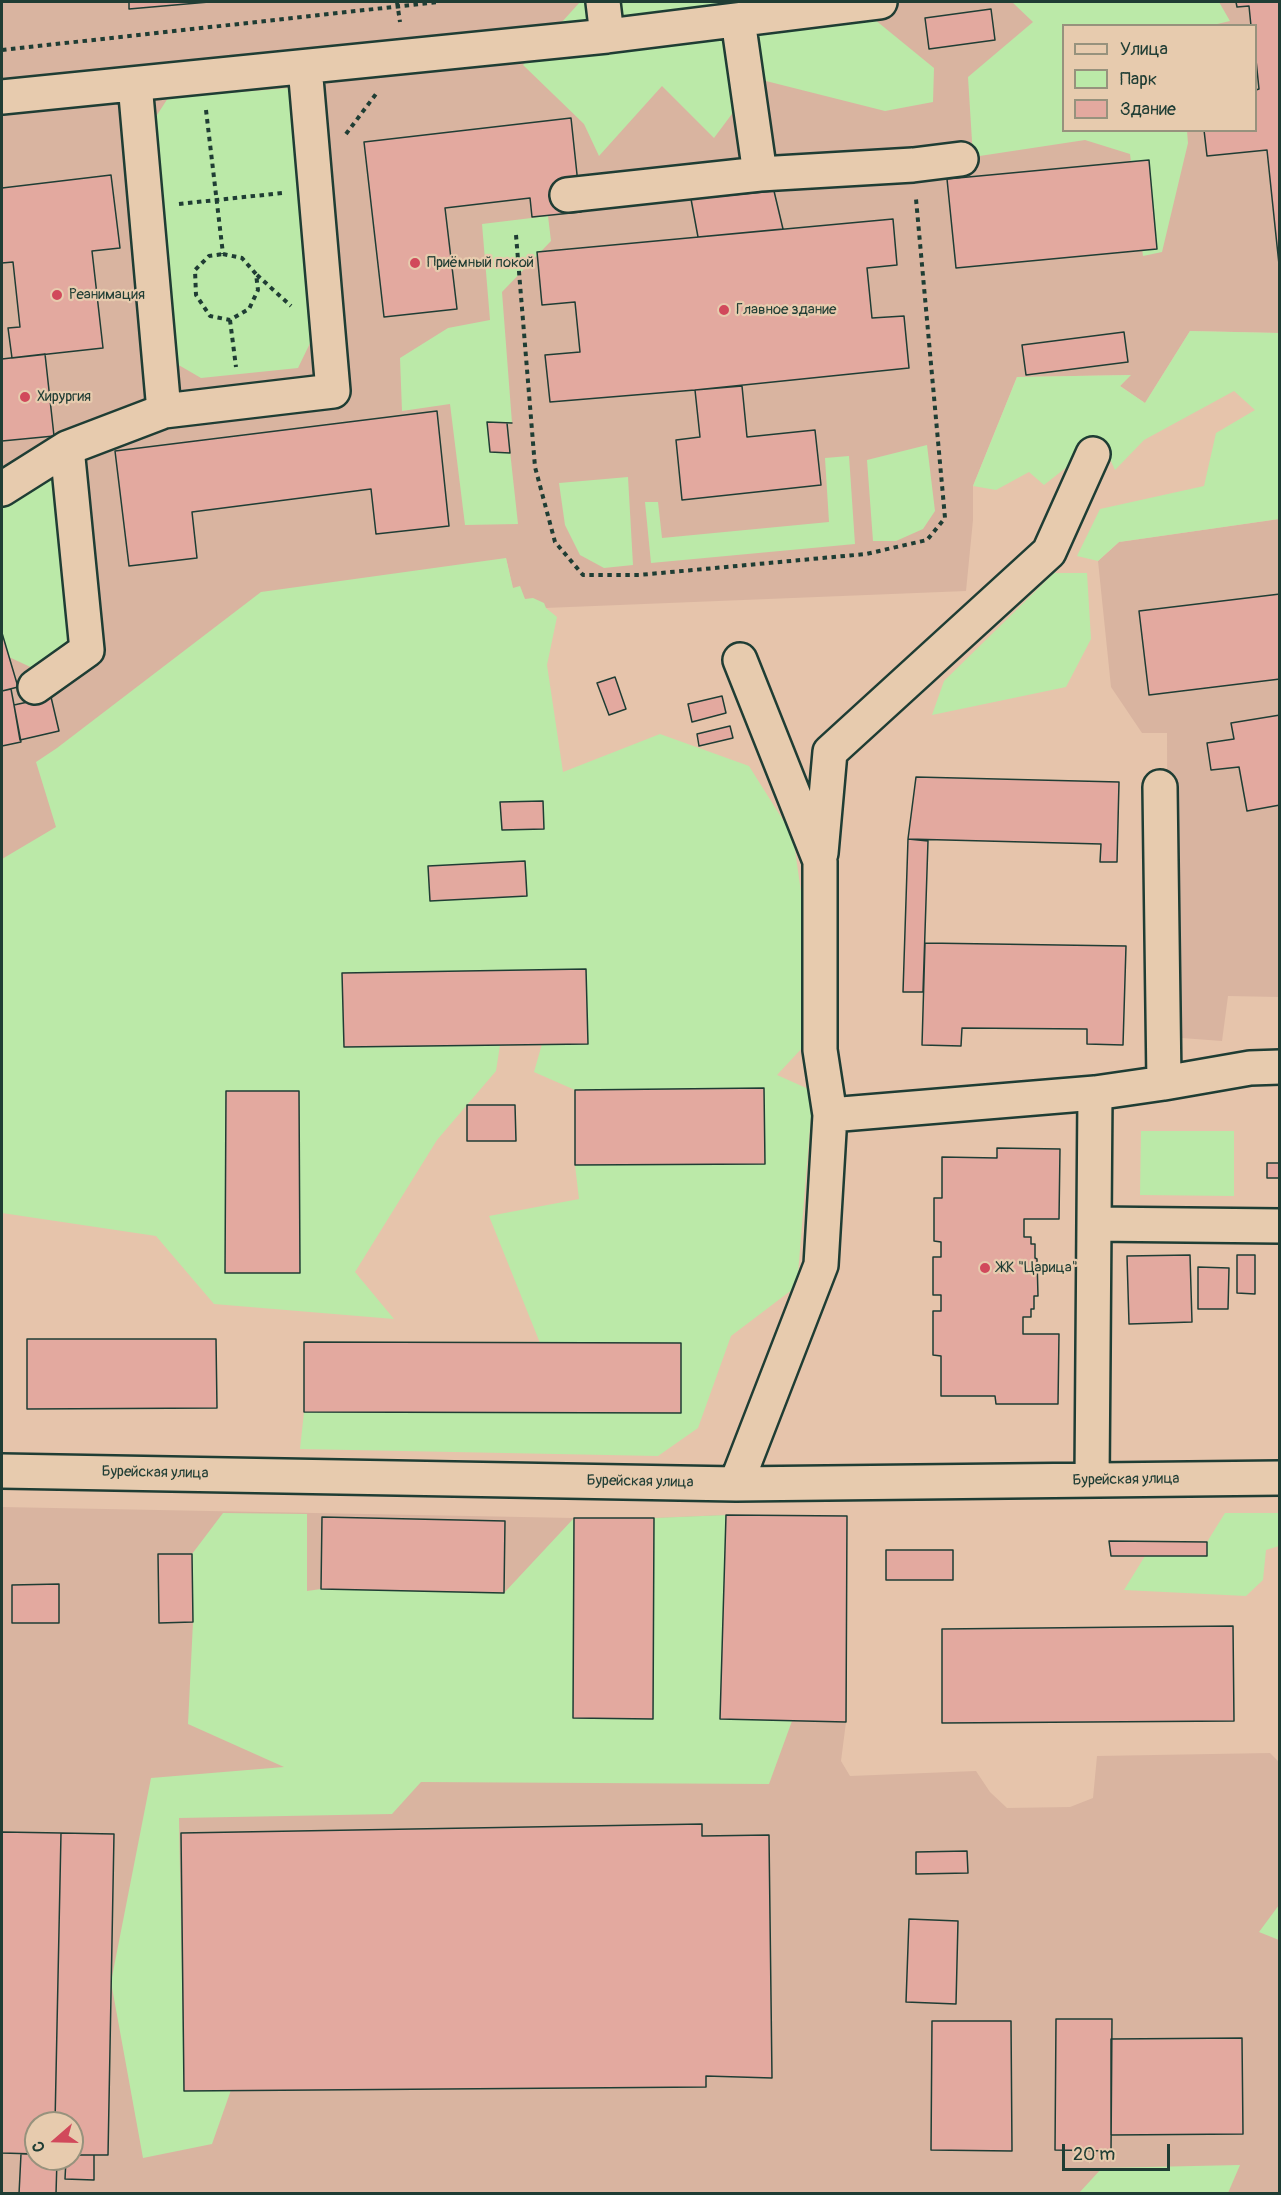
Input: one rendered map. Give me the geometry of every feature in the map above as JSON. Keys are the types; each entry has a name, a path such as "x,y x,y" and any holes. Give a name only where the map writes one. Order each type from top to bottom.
{"street":[{"path":"603,2 607,36"},
{"path":"2,97 607,36 880,2"},
{"path":"738,20 760,174"},
{"path":"2,489 67,448 164,411 333,392 305,67"},
{"path":"135,84 164,411"},
{"path":"567,195 760,174 912,165 961,159"},
{"path":"35,687 87,650 67,448"},
{"path":"736,1484 821,1265 830,1115 820,1050 820,861 830,753 1049,552 1093,454"},
{"path":"740,660 820,861"},
{"path":"1160,787 1164,1083"},
{"path":"830,1115 1095,1093 1250,1068 1280,1067"},
{"path":"1092,1480 1095,1093"},
{"path":"1094,1224 1280,1226"},
{"name":"Бурейская улица","path":"2,1471 736,1484 1280,1478"}],"path":[{"path":"2,50 438,2"},
{"path":"202,77 223,254"},
{"path":"516,236 535,467 555,542 583,575 639,575 866,554 927,540 945,518 912,165"},
{"path":"223,254 242,258 256,274 258,290 249,309 230,320 210,316 196,295 195,270 209,256 223,254"},
{"path":"230,320 240,402"}],"shaded area":[{"path":"2,2 1279,2 1279,333 1190,331 1145,403 1120,386 1130,375 1017,377 973,486 973,520 966,591 545,608 525,599 513,589 506,558 94,851 2,878"},
{"path":"1279,519 1279,997 1228,996 1222,1041 1168,1037 1167,733 1142,733 1111,687 1098,561 1119,542"},
{"path":"2,1507 574,1518 726,1515 847,1516 846,1722 841,1761 850,1776 976,1771 990,1792 1007,1808 1070,1807 1093,1798 1097,1756 1270,1753 1279,1762 1279,2193 2,2194"}],"green space":[{"path":"580,2 878,2 874,19 934,68 933,102 885,111 758,79 714,138 662,86 599,156 584,124 523,65"},
{"path":"1012,2 1219,2 1230,21 1217,24 1062,24 1062,132 1187,132 1188,143 1162,252 1143,256 1130,154 1085,140 973,157 968,77 1033,22"},
{"path":"289,88 314,335 298,368 201,378 170,360 146,132 168,98"},
{"path":"548,216 551,241 502,292 512,423 507,424 518,524 465,525 450,404 402,411 400,358 448,328 490,320 482,224"},
{"path":"1190,331 1279,333 1279,519 1119,542 1098,561 1077,556 1100,509 1204,486 1216,433 1255,410 1234,391 1144,440 1115,470 1101,440 1044,485 1029,472 996,490 973,486 1017,377 1131,375 1120,386 1145,403"},
{"path":"927,445 935,511 923,529 896,541 873,541 867,460"},
{"path":"849,456 855,544 651,563 645,502 658,502 662,538 829,522 825,458"},
{"path":"56,467 73,587 65,653 39,671 9,657 2,633 2,505"},
{"path":"628,477 633,565 604,568 580,555 565,525 559,483"},
{"path":"506,558 513,588 520,586 525,599 533,598 544,603 546,608 557,617 547,665 563,772 660,734 749,766 793,836 803,906 803,1047 777,1075 813,1091 797,1286 731,1336 698,1428 658,1456 300,1449 304,1412 681,1412 681,1343 540,1343 489,1216 579,1199 575,1165 764,1089 575,1090 534,1072 542,1044 588,1043 586,969 342,973 344,1047 500,1045 496,1071 437,1140 355,1272 394,1319 214,1304 156,1236 2,1213 2,859 56,827 36,762 261,592"},
{"path":"1054,573 1087,573 1091,639 1066,687 932,715 944,681"},
{"path":"1141,1131 1234,1131 1234,1196 1140,1195"},
{"path":"223,1513 307,1514 307,1591 321,1589 504,1593 574,1518 573,1718 653,1719 654,1518 726,1515 720,1718 792,1721 769,1784 421,1782 392,1814 179,1818 184,2090 231,2090 212,2144 143,2158 111,1982 151,1778 284,1767 188,1724 193,1622 192,1554"},
{"path":"1225,1513 1279,1513 1279,1546 1266,1550 1263,1580 1246,1596 1124,1590 1145,1556 1207,1556 1207,1542"},
{"path":"1279,1905 1279,1940 1259,1932"},
{"path":"1240,2165 1228,2193 1079,2193 1102,2168"}],"building":[{"path":"129,2 209,2 129,9"},
{"path":"1236,2 1280,2 1280,274 1267,150 1207,156 1204,132 1257,132 1257,90 1259,89 1257,24 1251,24 1249,6 1237,7"},
{"path":"991,9 995,40 929,49 925,18"},
{"name":"Приёмный покой","path":"571,118 581,212 532,217 530,198 445,208 457,309 384,317 364,142"},
{"path":"1149,160 1157,249 956,268 947,179"},
{"name":"Реанимация","path":"111,175 120,248 92,251 103,348 12,358 8,328 20,327 13,262 2,263 2,188"},
{"path":"774,191 783,229 698,237 691,199"},
{"name":"Главное здание","path":"893,219 897,265 867,268 872,318 904,316 909,368 550,402 545,355 580,352 575,302 542,305 537,252"},
{"path":"1124,332 1128,362 1026,375 1022,345"},
{"name":"Хирургия","path":"45,354 54,436 2,441 2,359"},
{"path":"742,386 747,437 815,430 821,485 682,500 676,440 700,437 695,390"},
{"path":"437,411 449,526 376,534 371,489 192,512 197,558 129,566 115,451"},
{"path":"487,422 512,423 507,423 510,453 490,452"},
{"path":"1280,594 1280,679 1149,695 1139,611"},
{"path":"2,633 18,687 2,691"},
{"path":"615,677 626,709 609,715 597,683"},
{"path":"11,689 21,742 2,746 2,691"},
{"path":"722,696 726,713 692,722 688,704"},
{"path":"51,697 59,731 20,740 14,705"},
{"path":"1280,715 1280,805 1247,811 1239,767 1211,770 1207,743 1234,739 1231,723"},
{"path":"730,726 733,738 699,746 697,734"},
{"path":"916,777 1119,782 1117,862 1100,862 1101,844 908,839"},
{"path":"543,801 544,829 502,830 500,802"},
{"path":"908,839 928,841 923,992 903,992"},
{"path":"525,861 527,896 430,901 428,866"},
{"path":"925,943 1126,946 1123,1045 1087,1044 1087,1029 962,1028 961,1046 922,1045"},
{"path":"586,969 588,1044 344,1047 342,973"},
{"path":"764,1088 765,1164 575,1165 575,1090"},
{"path":"226,1091 299,1091 300,1273 225,1273"},
{"path":"467,1105 515,1105 516,1141 467,1141"},
{"name":"ЖК \"Царица\"","path":"997,1148 1060,1149 1059,1219 1024,1219 1024,1237 1031,1237 1031,1244 1035,1244 1038,1296 1034,1296 1034,1309 1031,1309 1031,1317 1023,1317 1023,1334 1059,1334 1058,1404 996,1404 995,1396 941,1396 941,1356 933,1355 933,1311 941,1311 941,1295 933,1295 933,1257 941,1257 941,1242 934,1241 934,1198 942,1198 942,1157 997,1158"},
{"path":"1267,1163 1280,1163 1280,1178 1267,1178"},
{"path":"1190,1255 1192,1322 1129,1324 1127,1256"},
{"path":"1237,1255 1255,1255 1255,1294 1237,1293"},
{"path":"1198,1267 1229,1268 1228,1309 1198,1309"},
{"path":"27,1339 216,1339 217,1408 27,1409"},
{"path":"304,1342 681,1343 681,1413 304,1412"},
{"path":"726,1515 847,1516 846,1722 720,1719"},
{"path":"322,1517 505,1521 504,1593 321,1589"},
{"path":"574,1518 654,1518 653,1719 573,1718"},
{"path":"1109,1541 1207,1542 1207,1556 1111,1556"},
{"path":"886,1550 953,1550 953,1580 886,1580"},
{"path":"158,1554 192,1554 193,1622 159,1623"},
{"path":"59,1584 59,1623 12,1623 12,1585"},
{"path":"1233,1626 1234,1721 942,1723 942,1629"},
{"path":"702,1824 702,1836 769,1835 772,2078 706,2076 706,2087 184,2091 181,1833"},
{"path":"2,1832 61,1833 55,2111 24,2111 24,2154 2,2153"},
{"path":"61,1833 114,1834 108,2155 84,2155 84,2111 55,2111"},
{"path":"967,1851 968,1873 916,1874 916,1852"},
{"path":"909,1919 958,1921 956,2004 906,2002"},
{"path":"1056,2019 1112,2019 1111,2151 1055,2150"},
{"path":"932,2021 1011,2021 1012,2151 931,2150"},
{"path":"1242,2038 1243,2134 1111,2135 1111,2039"},
{"path":"21,2154 24,2154 24,2171 57,2171 56,2194 19,2194"},
{"path":"84,2155 94,2155 94,2180 65,2179 65,2171 84,2171"}],"place":[{"name":"Приёмный покой","path":"415,263"},
{"name":"Реанимация","path":"57,295"},
{"name":"Главное здание","path":"724,310"},
{"name":"Хирургия","path":"25,397"},
{"name":"ЖК \"Царица\"","path":"985,1268"}]}
